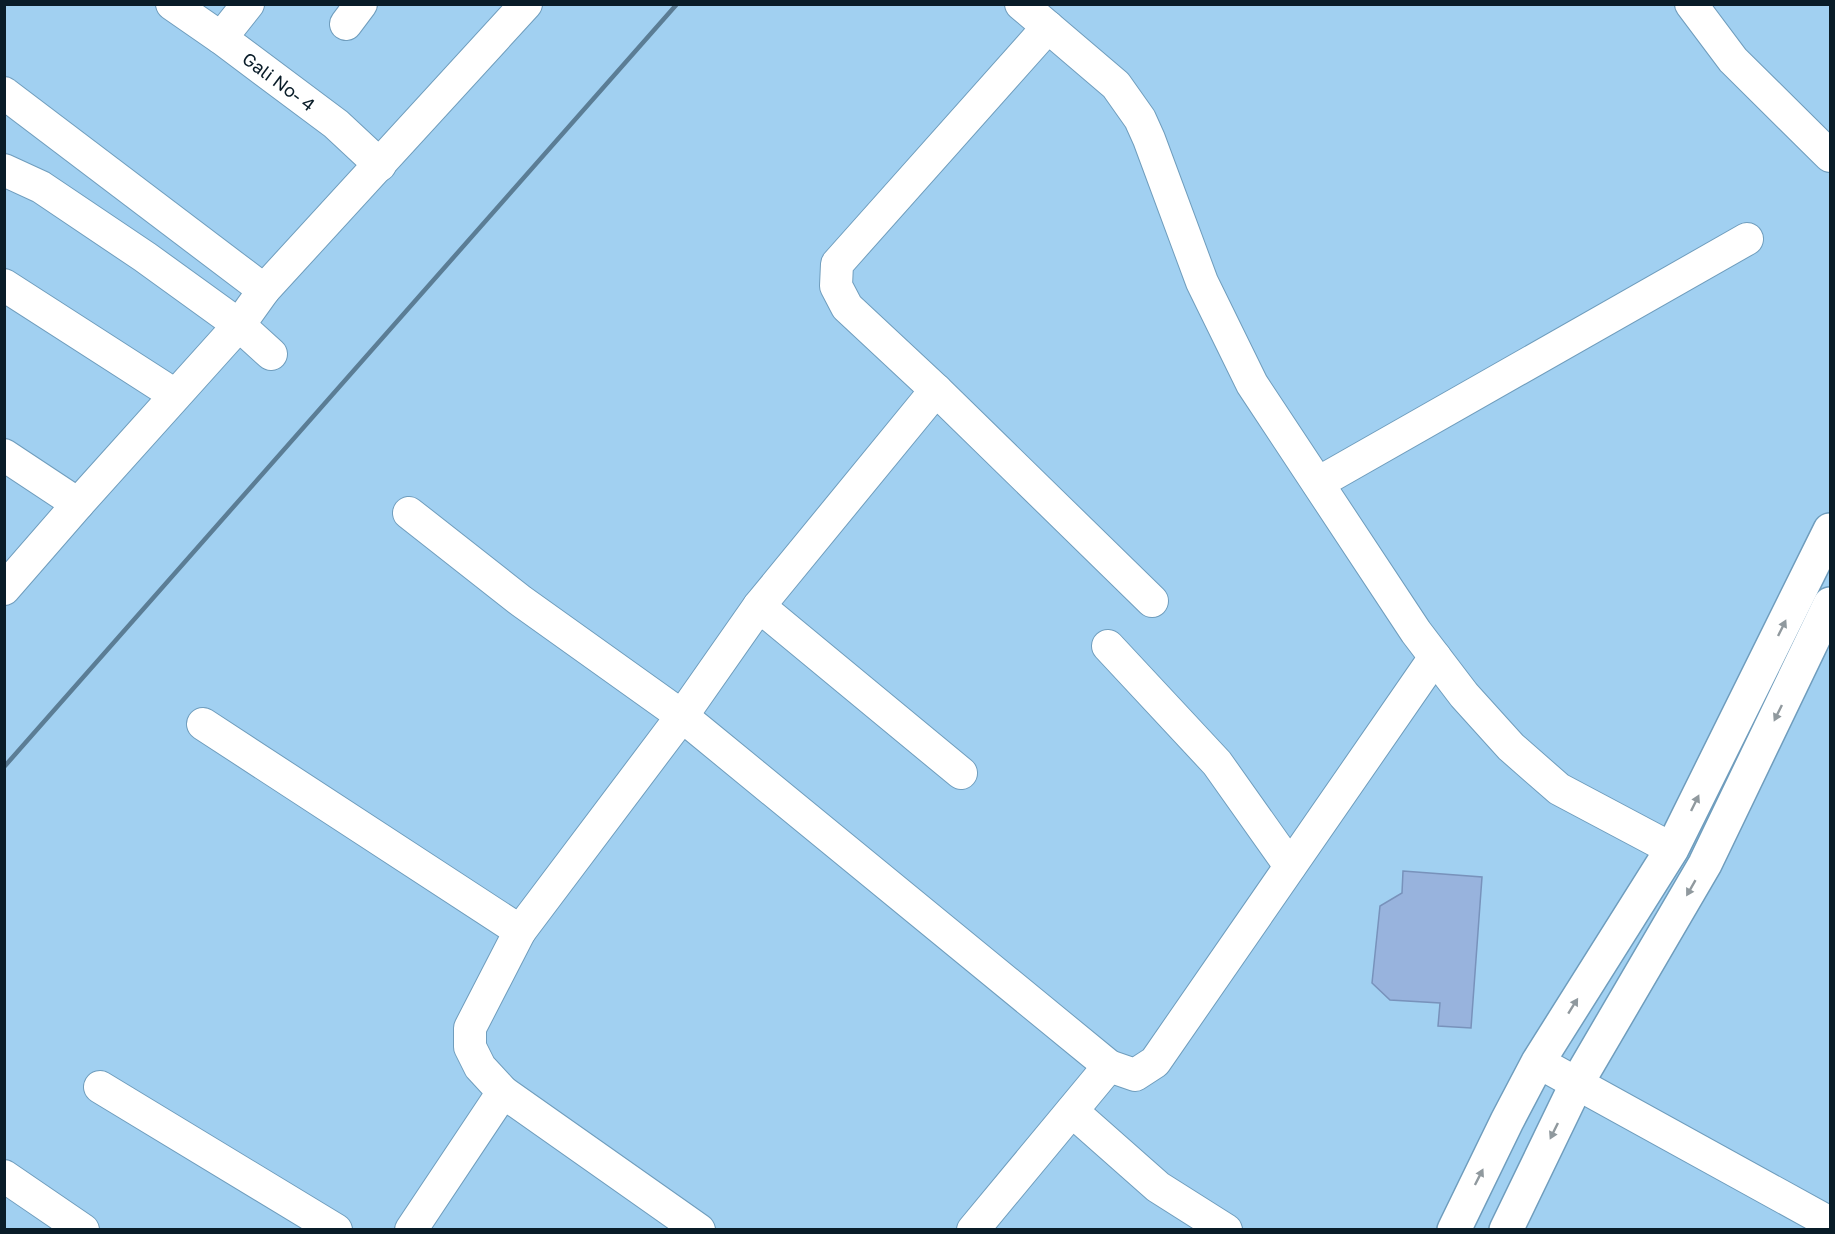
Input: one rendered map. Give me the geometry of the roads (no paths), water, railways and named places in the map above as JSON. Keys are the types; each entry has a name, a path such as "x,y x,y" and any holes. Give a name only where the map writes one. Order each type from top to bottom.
{"main road":[{"path":"1454,1230 1538,1062 1672,849 1830,530"},
{"path":"1506,1230 1576,1083 1706,864 1830,604"}],"street":[{"name":"Gali No- 4","path":"172,4 336,124 380,165"},
{"path":"221,38 248,4"},
{"path":"4,589 239,325 264,290 526,4"},
{"path":"1021,4 1116,85 1140,119 1207,292 1252,384 1416,632 1464,695 1511,747 1559,789 1672,849"},
{"path":"1691,4 1733,60 1830,156"},
{"path":"1048,27 837,264 836,286 847,307 936,390 1152,601"},
{"path":"4,93 264,290"},
{"path":"4,170 41,187 145,258 239,325 271,354"},
{"path":"1318,483 1747,239"},
{"path":"4,285 175,395"},
{"path":"699,1230 503,1092 480,1067 470,1047 470,1028 520,931 682,716 759,606 936,390"},
{"path":"4,455 78,504"},
{"path":"409,513 521,601 682,716 1109,1066 1135,1075 1155,1062 1435,657"},
{"path":"759,606 961,773"},
{"path":"1108,646 1217,763 1290,867"},
{"path":"203,724 520,931"},
{"path":"1538,1062 1830,1224"},
{"path":"973,1230 1109,1066"},
{"path":"100,1087 336,1230"},
{"path":"411,1230 503,1092"},
{"path":"1072,1111 1158,1187 1226,1230"},
{"path":"4,1176 82,1230"}],"railway":[{"path":"4,767 677,4"}]}
